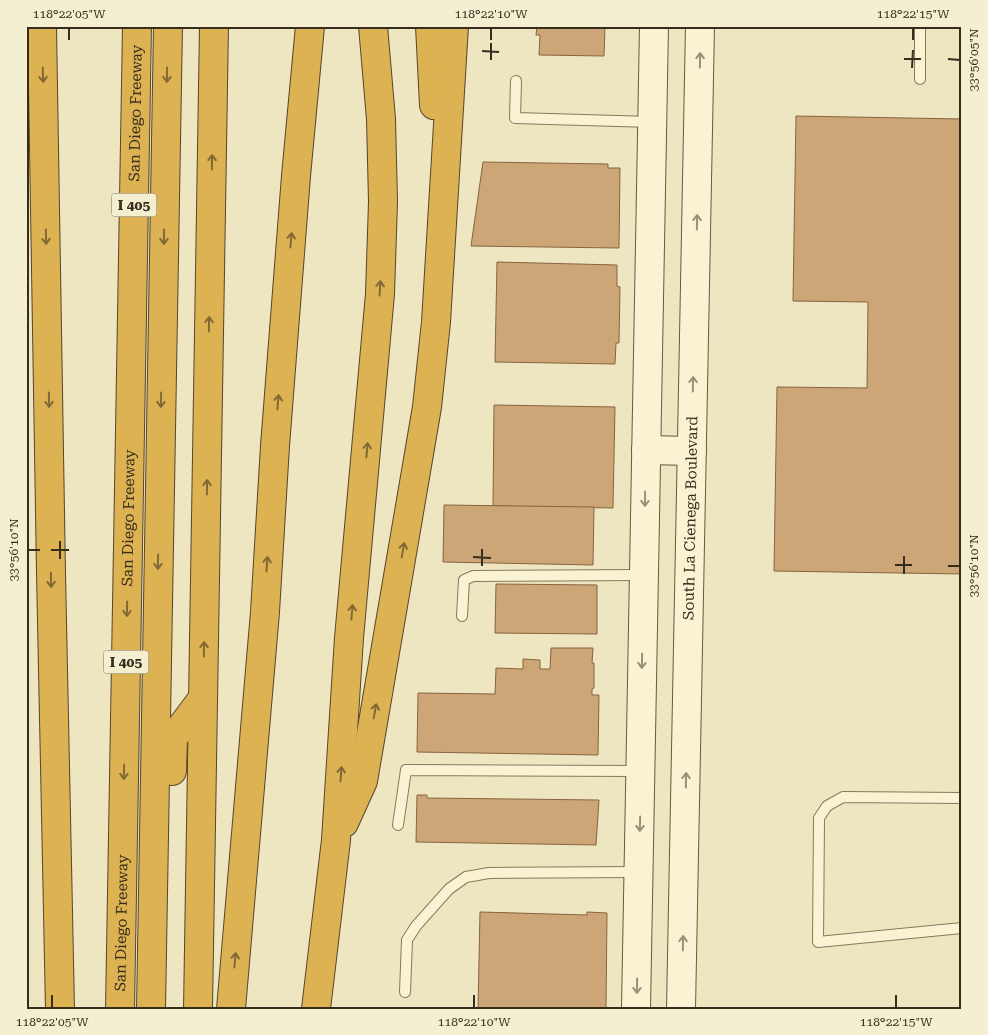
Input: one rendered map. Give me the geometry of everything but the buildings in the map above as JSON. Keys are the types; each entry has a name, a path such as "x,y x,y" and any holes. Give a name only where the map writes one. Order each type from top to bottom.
{"highway":[{"path":"42,26 60,1009"},
{"path":"126,26 135,95"},
{"name":"San Diego Freeway","path":"120,1009 137,26"},
{"path":"151,1009 168,26"},
{"path":"198,1009 214,26"},
{"path":"231,1009 264,612 296,176 310,26"},
{"path":"296,176 325,26"},
{"path":"316,1009 336,840 350,638 380,294 384,202 381,119 373,26"},
{"path":"430,26 441,231"},
{"path":"336,840 363,781 426,417 436,322 454,26"},
{"path":"169,1009 173,738 203,698"}],"main road":[{"path":"636,1009 654,26"},
{"name":"South La Cienega Boulevard","path":"684,1005 700,26"},
{"path":"646,450 692,451"}],"lane":[{"path":"920,26 920,78"},
{"path":"516,81 515,118 652,122"},
{"path":"462,616 464,580 473,576 644,575"},
{"path":"398,825 406,770 641,770"},
{"path":"962,798 843,797 827,806 819,818 818,942 962,928"},
{"path":"405,992 407,940 416,926 442,896 466,877 489,873 639,872"}]}
